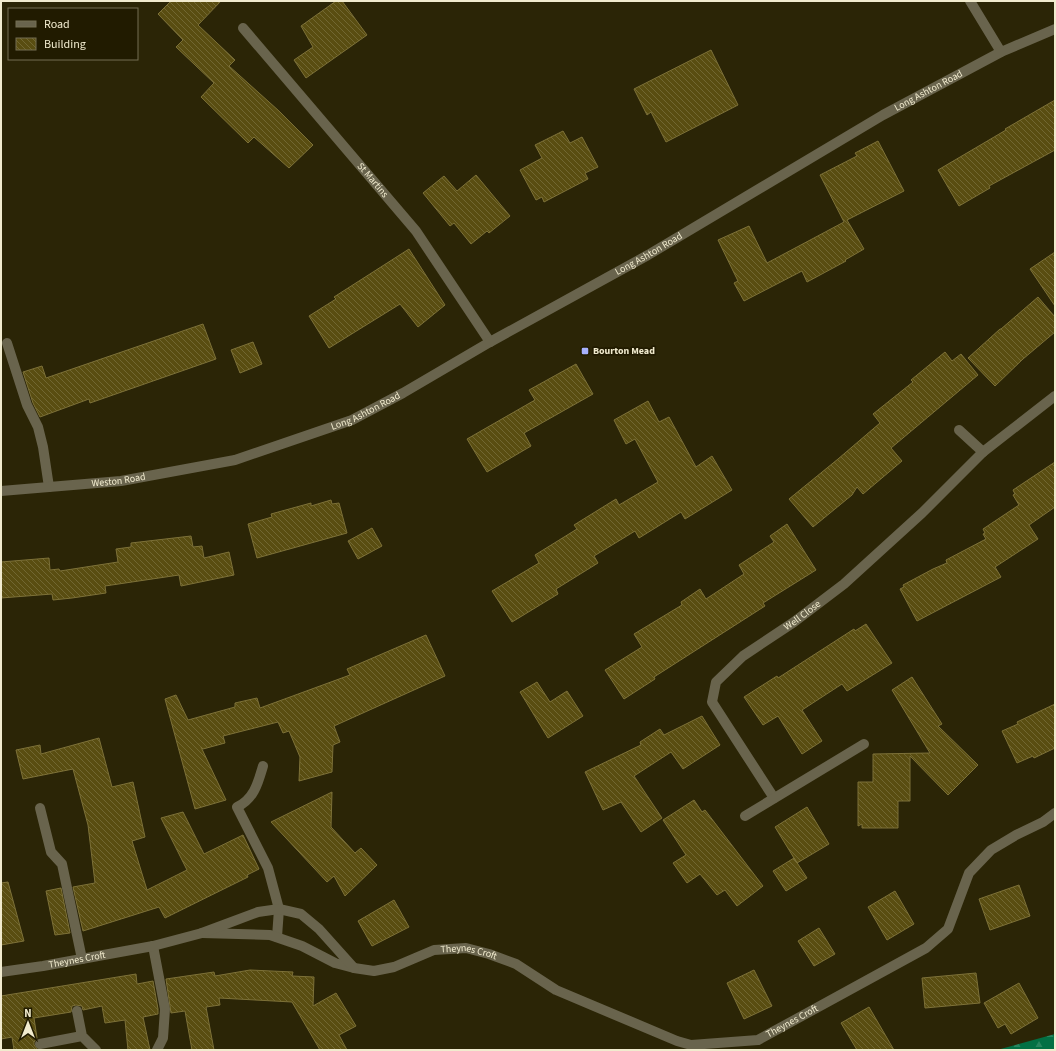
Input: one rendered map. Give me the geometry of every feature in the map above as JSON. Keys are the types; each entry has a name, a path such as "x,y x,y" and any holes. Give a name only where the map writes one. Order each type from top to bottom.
{"street":[{"path":"970,1 1001,52"},
{"name":"St Martins","path":"243,28 416,231 490,342"},
{"name":"Long Ashton Road","path":"234,460 352,420 648,255 883,115 1001,52 1055,29"},
{"path":"7,343 27,406 38,427 43,447 48,487"},
{"name":"Well Close","path":"774,798 712,702 716,682 743,656 794,622 844,584 922,513 983,452 1055,396"},
{"path":"960,430 983,452"},
{"name":"Weston Road","path":"1,491 121,481 234,460"},
{"path":"745,816 864,744"},
{"path":"263,766 257,787 245,803 237,807 268,868 279,909 277,938"},
{"path":"40,808 51,852 62,864 82,958"},
{"name":"Theynes Croft","path":"202,934 270,935 302,946 335,962 374,972 394,967 434,950 466,948 489,954 516,964 556,990 677,1041 691,1045 758,1040 926,948 948,929 969,873 991,850 1016,835 1043,822 1055,813"},
{"name":"Theynes Croft","path":"1,972 153,946 202,934 258,912 279,909 300,914 319,929 354,968"},
{"path":"153,946 165,1009 163,1038 157,1050"},
{"path":"77,1011 82,1036 96,1050"},
{"path":"40,1044 82,1036"}],"green space":[{"path":"1055,1034 1055,1050 997,1050"}],"building":[{"path":"171,1 221,1 198,25 235,60 229,66 279,111 313,145 289,168 254,137 248,143 201,97 214,83 176,47 183,40 158,14"},
{"path":"336,1 342,1 367,35 306,78 294,60 313,47 301,26"},
{"path":"711,50 738,105 666,142 651,112 647,115 634,89"},
{"path":"1055,100 1055,150 989,186 990,188 959,206 938,170"},
{"path":"563,131 570,143 582,137 598,167 585,173 588,179 544,202 542,197 536,200 520,170 542,158 535,145"},
{"path":"878,141 904,191 847,220 864,249 845,260 846,261 807,282 802,271 744,301 734,283 738,281 718,240 749,226 767,263 844,222 820,175 857,156 855,153"},
{"path":"476,175 510,216 489,233 487,231 471,244 454,223 450,226 423,193 444,176 457,191"},
{"path":"409,249 445,305 418,327 400,304 329,348 309,316 336,299 334,297"},
{"path":"1055,252 1055,306 1030,269"},
{"path":"1038,297 1055,317 1055,332 1023,359 995,386 968,358"},
{"path":"203,324 216,359 90,403 89,399 40,417 33,403 23,372 42,366 46,378"},
{"path":"253,342 262,364 240,373 231,350"},
{"path":"945,352 952,361 961,354 978,375 891,448 902,461 863,494 857,487 852,495 813,527 789,499 880,423 873,414 913,382 911,380"},
{"path":"576,364 593,394 524,433 531,446 487,472 467,439 535,400 529,390"},
{"path":"648,401 659,422 669,417 696,467 712,456 732,490 685,519 681,512 639,538 635,531 594,556 598,563 556,589 558,594 512,622 492,591 539,563 535,555 577,529 574,525 616,499 619,505 658,482 635,439 626,444 614,420"},
{"path":"1055,462 1055,507 1029,525 1038,539 995,567 1001,577 917,621 900,589 904,587 903,585 947,563 946,560 986,539 983,534 985,533 983,529 1019,505 1013,495 1015,494 1013,490"},
{"path":"331,500 332,504 339,503 347,533 257,558 248,524 272,517 271,514 311,503 311,506"},
{"path":"787,524 816,570 763,603 765,606 654,677 655,679 624,699 605,670 642,647 634,634 682,605 681,602 700,589 706,599 744,574 739,565 774,542 770,536"},
{"path":"372,528 382,546 358,559 348,541"},
{"path":"191,536 193,547 202,546 204,558 229,552 234,575 181,586 179,575 105,586 106,593 53,600 52,594 1,598 1,562 49,558 50,570 59,569 60,571 118,562 116,549 131,547 131,543"},
{"path":"866,624 892,663 847,691 842,684 802,710 822,741 802,754 778,716 763,725 744,697 777,676 778,678 854,629 855,631"},
{"path":"426,635 445,676 334,726 340,742 333,745 332,772 299,781 300,757 289,731 283,733 278,722 223,736 225,743 203,749 201,747 226,800 195,809 165,699 176,695 188,720 235,707 235,703 257,698 260,708 350,675 347,669"},
{"path":"912,677 942,724 938,726 978,765 948,795 910,756 910,801 898,801 898,828 862,828 862,824 858,826 858,782 873,782 873,754 930,753 892,690"},
{"path":"537,682 550,702 567,691 583,716 548,738 520,692"},
{"path":"1055,704 1055,748 1034,758 1033,756 1017,763 1002,731 1018,724 1017,722"},
{"path":"702,716 720,745 683,769 671,752 634,776 662,818 641,832 621,802 603,810 585,772 641,745 640,742 660,729 664,735"},
{"path":"99,738 112,787 133,782 145,837 132,841 147,890 187,870 161,818 183,812 204,854 243,835 259,869 247,875 248,877 165,918 159,907 83,931 73,887 95,883 88,825 73,769 23,779 16,750 40,745 41,754"},
{"path":"332,792 331,827 355,853 361,848 377,865 345,896 334,876 327,882 271,822"},
{"path":"694,800 702,812 705,810 763,886 737,906 725,890 717,895 700,874 687,883 673,863 686,855 663,820"},
{"path":"807,807 829,844 797,863 775,827"},
{"path":"794,858 807,878 786,891 773,871"},
{"path":"8,882 24,941 1,945 1,883"},
{"path":"1019,885 1030,916 990,930 979,899"},
{"path":"61,888 70,933 55,935 46,891"},
{"path":"895,891 914,924 887,940 868,907"},
{"path":"394,900 409,927 372,946 358,921"},
{"path":"819,928 835,954 814,966 798,941"},
{"path":"250,970 293,972 292,976 314,977 313,1006 336,993 356,1026 339,1035 347,1050 320,1050 292,1002 219,998 220,1005 206,1007 214,1050 192,1050 185,1011 171,1013 166,979 214,972 215,976"},
{"path":"754,970 772,1006 744,1019 727,983"},
{"path":"976,973 980,1003 925,1008 922,978"},
{"path":"136,974 137,984 153,981 158,1014 143,1017 150,1050 128,1050 125,1020 105,1023 102,1006 83,1010 82,1006 76,1005 72,1006 71,1012 34,1018 37,1038 34,1045 38,1050 14,1050 12,1037 1,1039 1,996"},
{"path":"1019,983 1038,1018 1011,1034 1005,1024 998,1028 984,1003"},
{"path":"869,1007 894,1050 857,1050 841,1023"}],"place":[{"name":"Bourton Mead","path":"585,351"}]}
